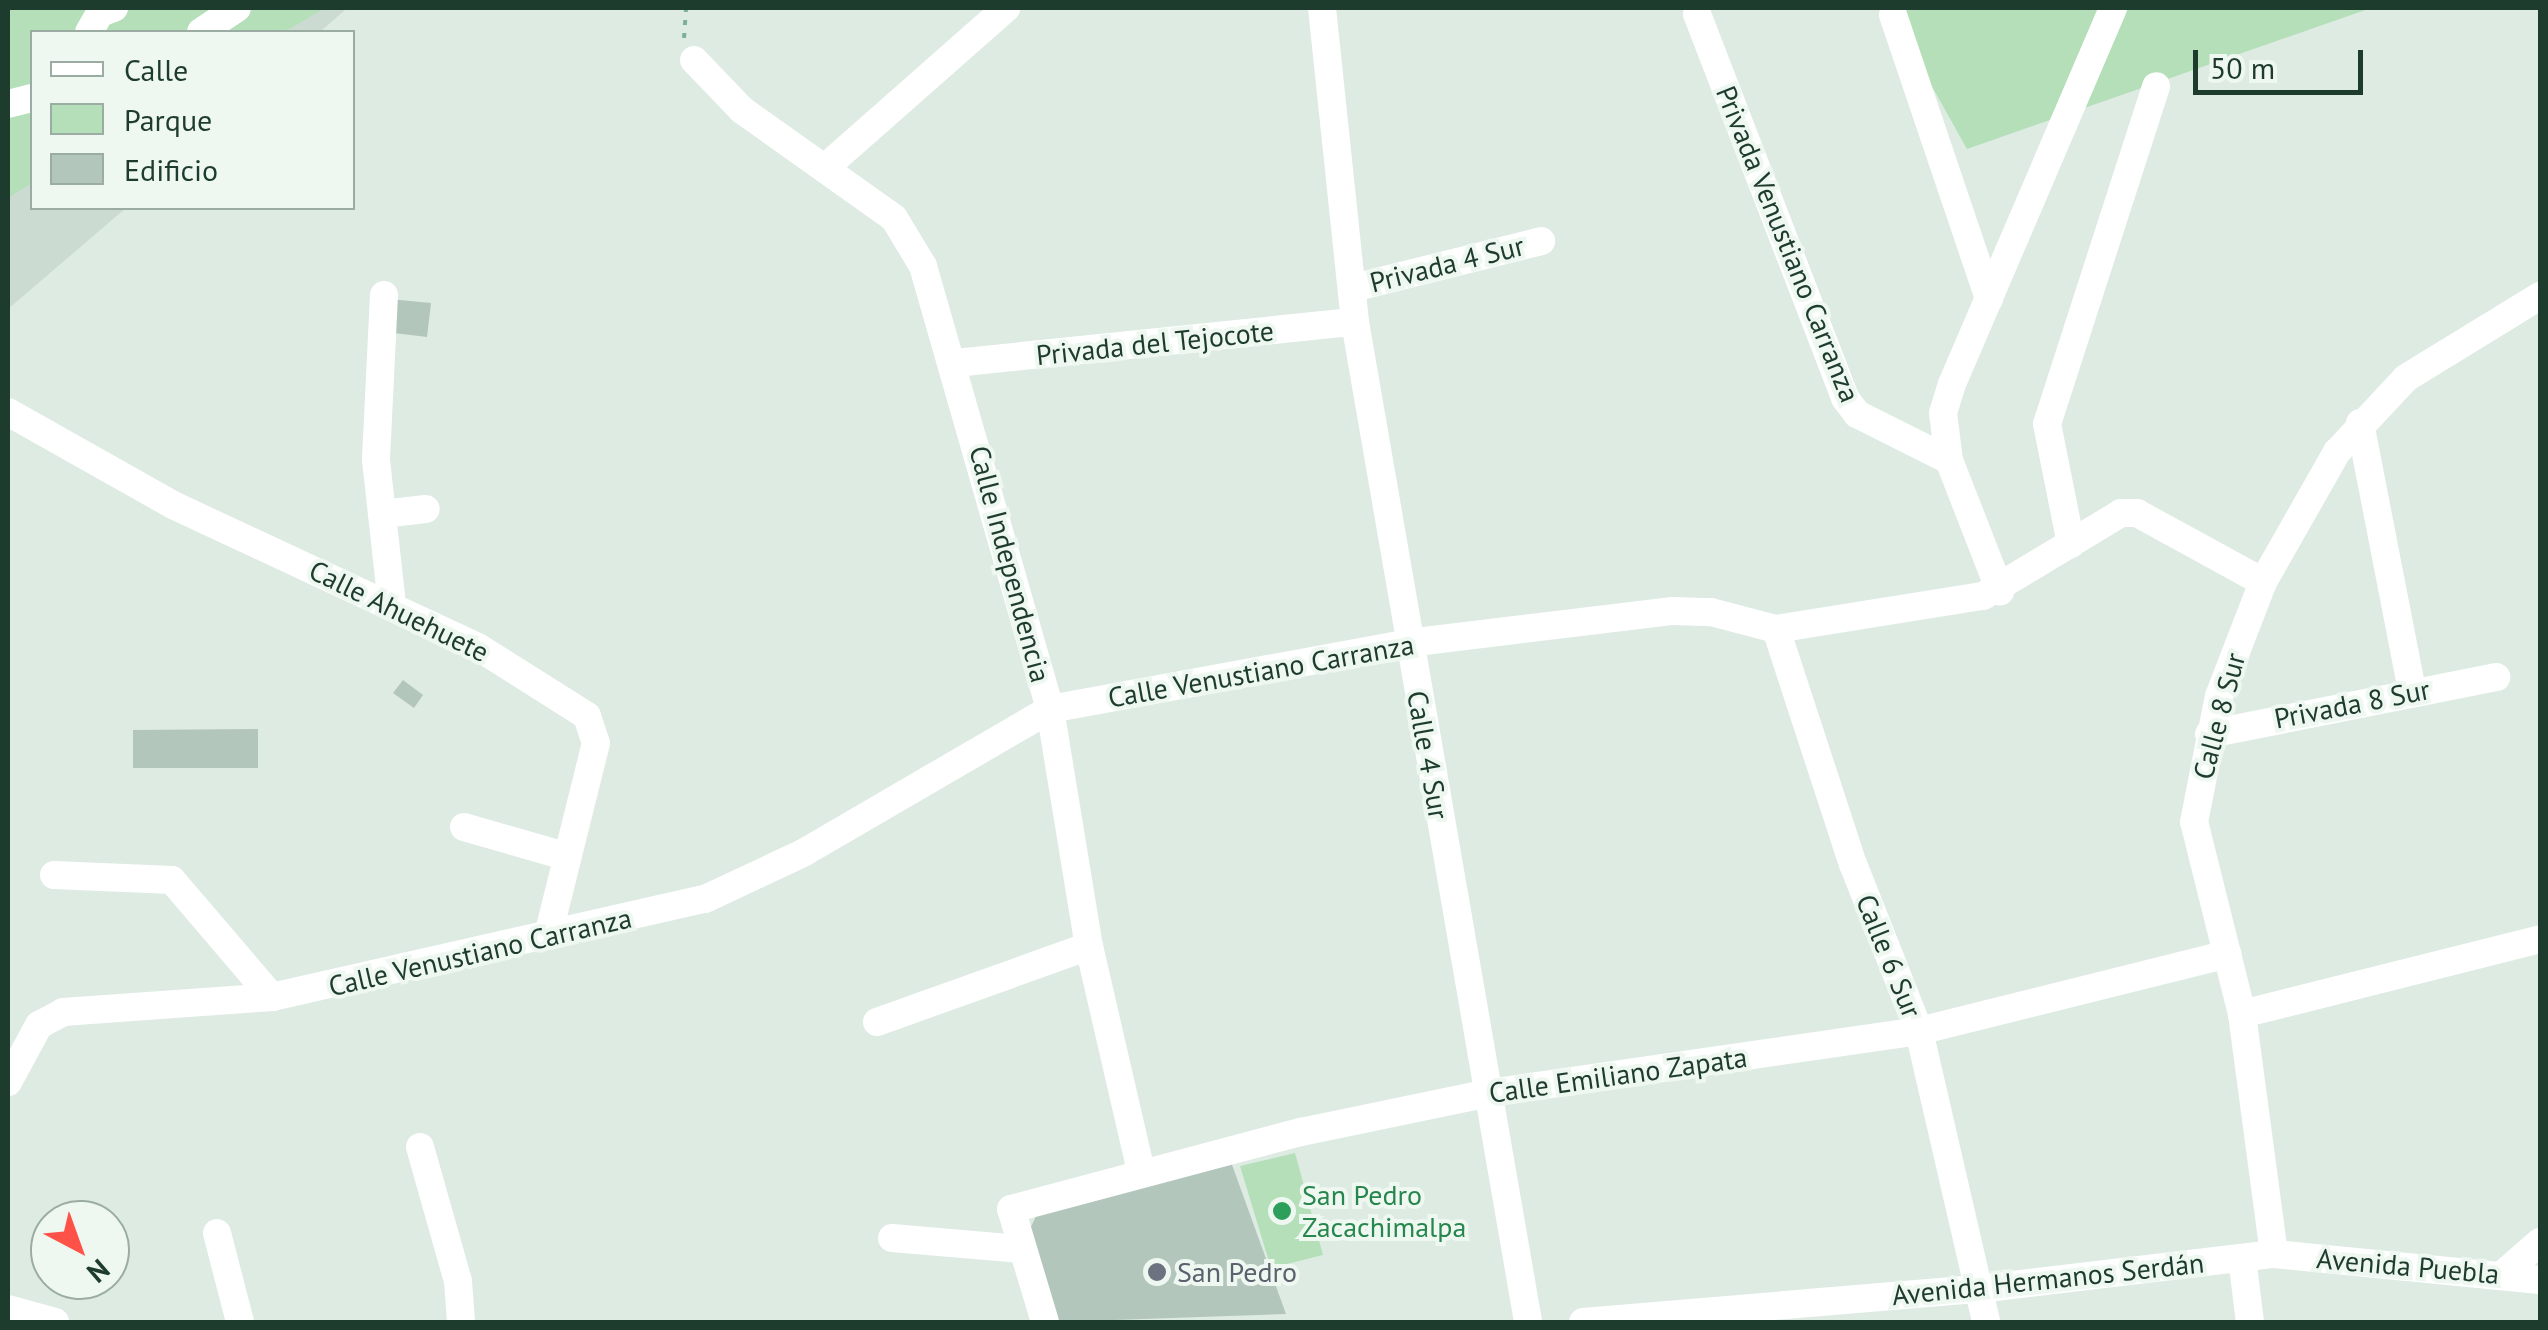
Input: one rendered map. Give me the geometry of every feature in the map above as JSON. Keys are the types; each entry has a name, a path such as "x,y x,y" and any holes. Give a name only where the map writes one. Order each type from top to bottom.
{"street":[{"path":"90,30 100,13 114,8"},
{"path":"197,8 232,11"},
{"path":"827,166 1006,8"},
{"name":"Calle 4 Sur","path":"1322,8 1356,322 1408,643 1528,1322"},
{"path":"2000,591 1949,460 1944,413 1988,299 2112,8"},
{"path":"203,30 232,11"},
{"name":"Privada Venustiano Carranza","path":"1697,14 1845,398 1857,414 1949,460"},
{"path":"1893,15 1988,299"},
{"name":"Calle Independencia","path":"694,60 742,110 827,166 894,218 910,241 955,363 1050,709 1089,946 1142,1172"},
{"path":"2071,544 2045,435 2156,86"},
{"name":"Privada 4 Sur","path":"1353,288 1541,241"},
{"path":"384,295 376,460 392,606"},
{"name":"Calle 8 Sur","path":"2274,1254 2242,1014 2194,822 2209,734 2263,582 2318,482 2360,423 2426,363 2540,296"},
{"name":"Privada del Tejocote","path":"955,363 1356,322"},
{"name":"Calle Ahuehuete","path":"8,412 173,504 478,647 594,723 596,743 549,932"},
{"path":"2360,423 2412,690"},
{"path":"382,514 426,509"},
{"name":"Calle Venustiano Carranza","path":"8,1082 39,1024 63,1012 272,997 549,932 677,908 734,888 1050,709 1408,643 1673,610 1722,614 1776,629 2000,591 2111,516 2137,514 2263,582"},
{"name":"Calle 6 Sur","path":"1776,629 1853,864 1919,1031 1986,1322"},
{"name":"Privada 8 Sur","path":"2209,734 2412,690 2496,677"},
{"path":"464,827 565,856"},
{"path":"54,874 172,880 272,997"},
{"path":"2242,1014 2540,939"},
{"path":"877,1022 1089,946"},
{"name":"Calle Emiliano Zapata","path":"1020,1249 1011,1209 1142,1172 1489,1093 1919,1031 2228,954"},
{"path":"420,1146 458,1281 461,1322"},
{"path":"216,1233 240,1322"},
{"path":"892,1238 1020,1249 1046,1322"},
{"path":"2503,1274 2540,1242"},
{"name":"Avenida Hermanos Serdán","path":"1583,1322 1979,1289 2274,1254"},
{"name":"Avenida Puebla","path":"2274,1254 2540,1280"},
{"path":"2242,1258 2250,1322"},
{"path":"8,1309 55,1322"}],"shaded area":[{"path":"8,8 347,8 322,30 30,30 30,210 124,210 8,309"}],"green space":[{"path":"8,8 325,8 287,30 30,30 30,184 8,198"},
{"path":"1888,8 2371,8 1967,149"},
{"name":"San Pedro Zacachimalpa","path":"1295,1153 1323,1255 1271,1268 1240,1166"}],"building":[{"path":"389,299 431,303 427,337 385,332"},
{"path":"403,680 423,695 414,708 393,693"},
{"path":"258,729 258,768 133,768 133,730"},
{"name":"San Pedro","path":"1231,1162 1286,1314 1057,1322 1030,1229 1037,1214"}],"place":[{"name":"San Pedro Zacachimalpa","path":"1282,1211"},
{"name":"San Pedro","path":"1157,1272"}]}
